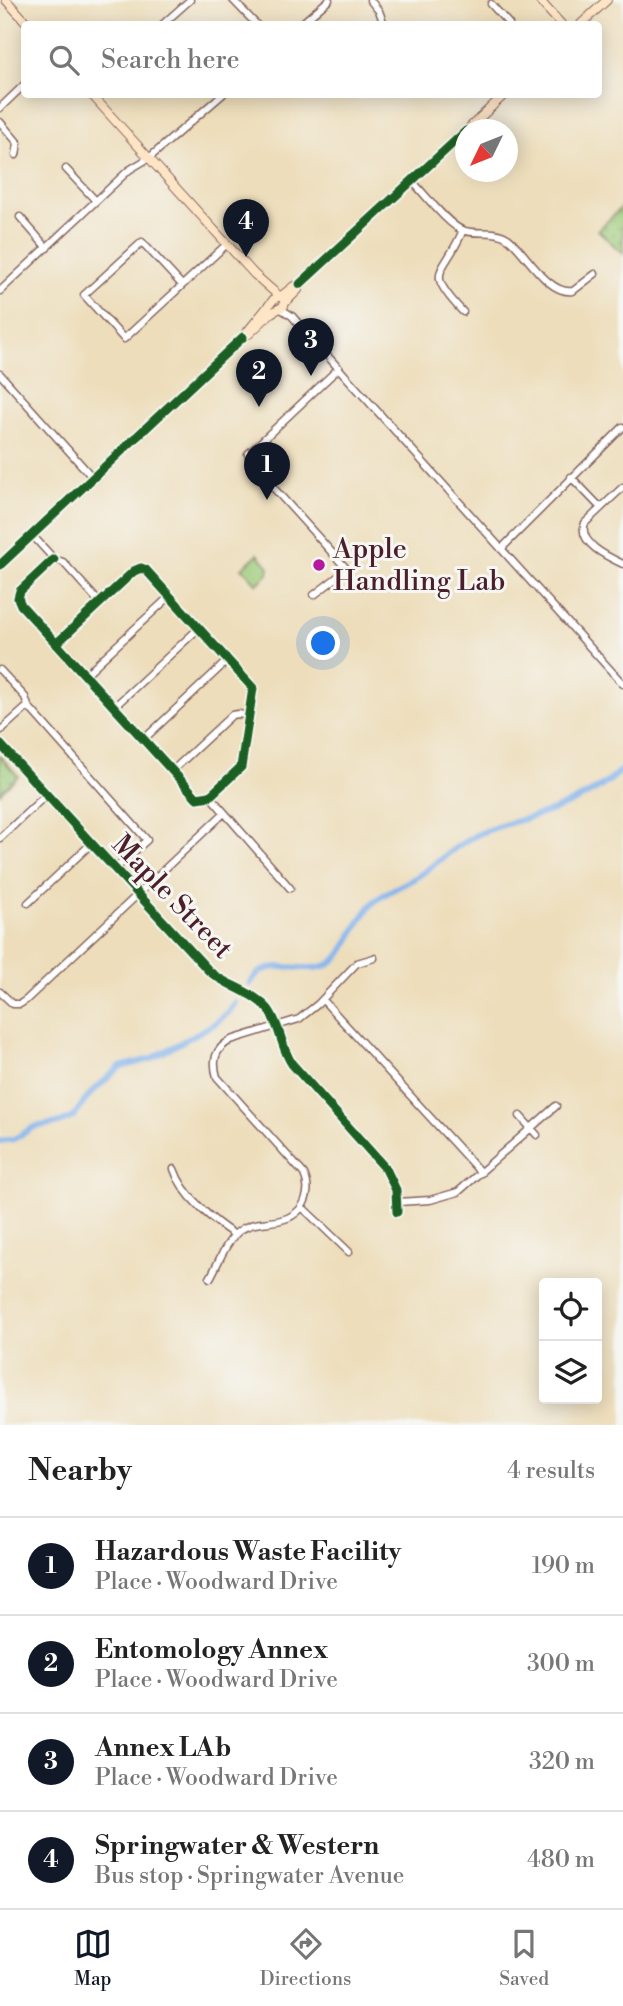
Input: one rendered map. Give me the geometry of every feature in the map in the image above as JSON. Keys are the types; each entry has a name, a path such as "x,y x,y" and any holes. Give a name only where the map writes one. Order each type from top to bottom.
{"main road":[{"path":"6,0 25,21"},
{"path":"539,0 558,21"},
{"path":"584,21 607,0"},
{"path":"96,98 279,303"},
{"path":"478,119 501,98"},
{"path":"0,565 243,337 252,332 294,286 300,284 455,140"}],"street":[{"path":"166,21 190,0"},
{"path":"233,0 253,21"},
{"path":"305,21 329,0"},
{"path":"370,0 383,21"},
{"path":"491,4 506,21"},
{"path":"0,108 21,88"},
{"path":"0,291 129,170 149,158 218,98"},
{"path":"0,121 18,143 16,155"},
{"path":"66,169 96,201"},
{"path":"412,181 450,221 463,230 495,233 508,238 563,292 579,288 595,274"},
{"path":"20,217 47,248"},
{"path":"463,230 438,276 442,289 463,312"},
{"path":"182,285 142,242 84,295 124,339 227,244"},
{"path":"279,303 623,684"},
{"path":"314,595 344,572 345,567 252,464 248,454 339,368"},
{"path":"0,374 93,478"},
{"path":"500,549 623,427"},
{"path":"571,477 601,508"},
{"path":"623,487 585,523 583,529 584,536 599,551 623,564"},
{"path":"32,535 54,559 62,562 100,603"},
{"path":"54,559 20,591 18,598 21,605 56,644 197,798 210,796 241,767 253,688 148,571 141,568 134,571 56,644"},
{"path":"85,676 170,596"},
{"path":"114,707 199,628"},
{"path":"143,740 228,660"},
{"path":"0,670 25,697 28,706 147,840 114,870"},
{"path":"616,676 623,670"},
{"path":"0,731 28,706"},
{"path":"172,771 232,715 250,716"},
{"name":"Maple Street","path":"0,744 209,971 218,979 240,988 268,1010 283,1049 292,1064 386,1168 396,1190 397,1212"},
{"path":"0,838 46,795"},
{"path":"210,796 290,888"},
{"path":"0,992 16,1005 26,1000 224,813"},
{"path":"28,903 91,845"},
{"path":"210,1278 235,1235 255,1223 283,1220 302,1207 308,1191 304,1174 216,1077 213,1066 215,1056 222,1045 231,1040 299,1019 323,1000 357,963 374,958"},
{"path":"323,1000 481,1174"},
{"path":"398,1202 430,1200 452,1195 466,1187 556,1106"},
{"path":"520,1116 537,1135"},
{"path":"174,1169 177,1180 205,1213 235,1235"},
{"path":"302,1207 349,1251"}],"green space":[{"path":"623,206 623,254 598,230"},
{"path":"258,554 269,567 268,574 257,584 242,568"},
{"path":"0,756 18,776 0,793"}],"waterway":[{"path":"250,984 257,974 266,969 312,968 333,962 343,951 369,907 380,897 417,877 469,839 577,800 596,790 623,769"},
{"path":"0,1141 14,1139 34,1127 59,1123 73,1117 91,1093 120,1067 151,1059 214,1024 228,1013 235,1003"}],"cycle path":[{"path":"300,284 455,141"},
{"path":"0,565 243,337"},
{"path":"54,559 20,591 18,598 21,605 197,798 210,796 241,767 253,688 146,570 141,568 134,571 56,644"},
{"path":"0,744 209,971 254,997 268,1009 292,1064 386,1169 396,1190 397,1212"}],"place":[{"name":"Springwater & Western","path":"246,257"},
{"name":"Annex LAb","path":"311,376"},
{"name":"Entomology Annex","path":"259,407"},
{"name":"Hazardous Waste Facility","path":"267,500"},
{"name":"Apple Handling Lab","path":"319,565"}]}
